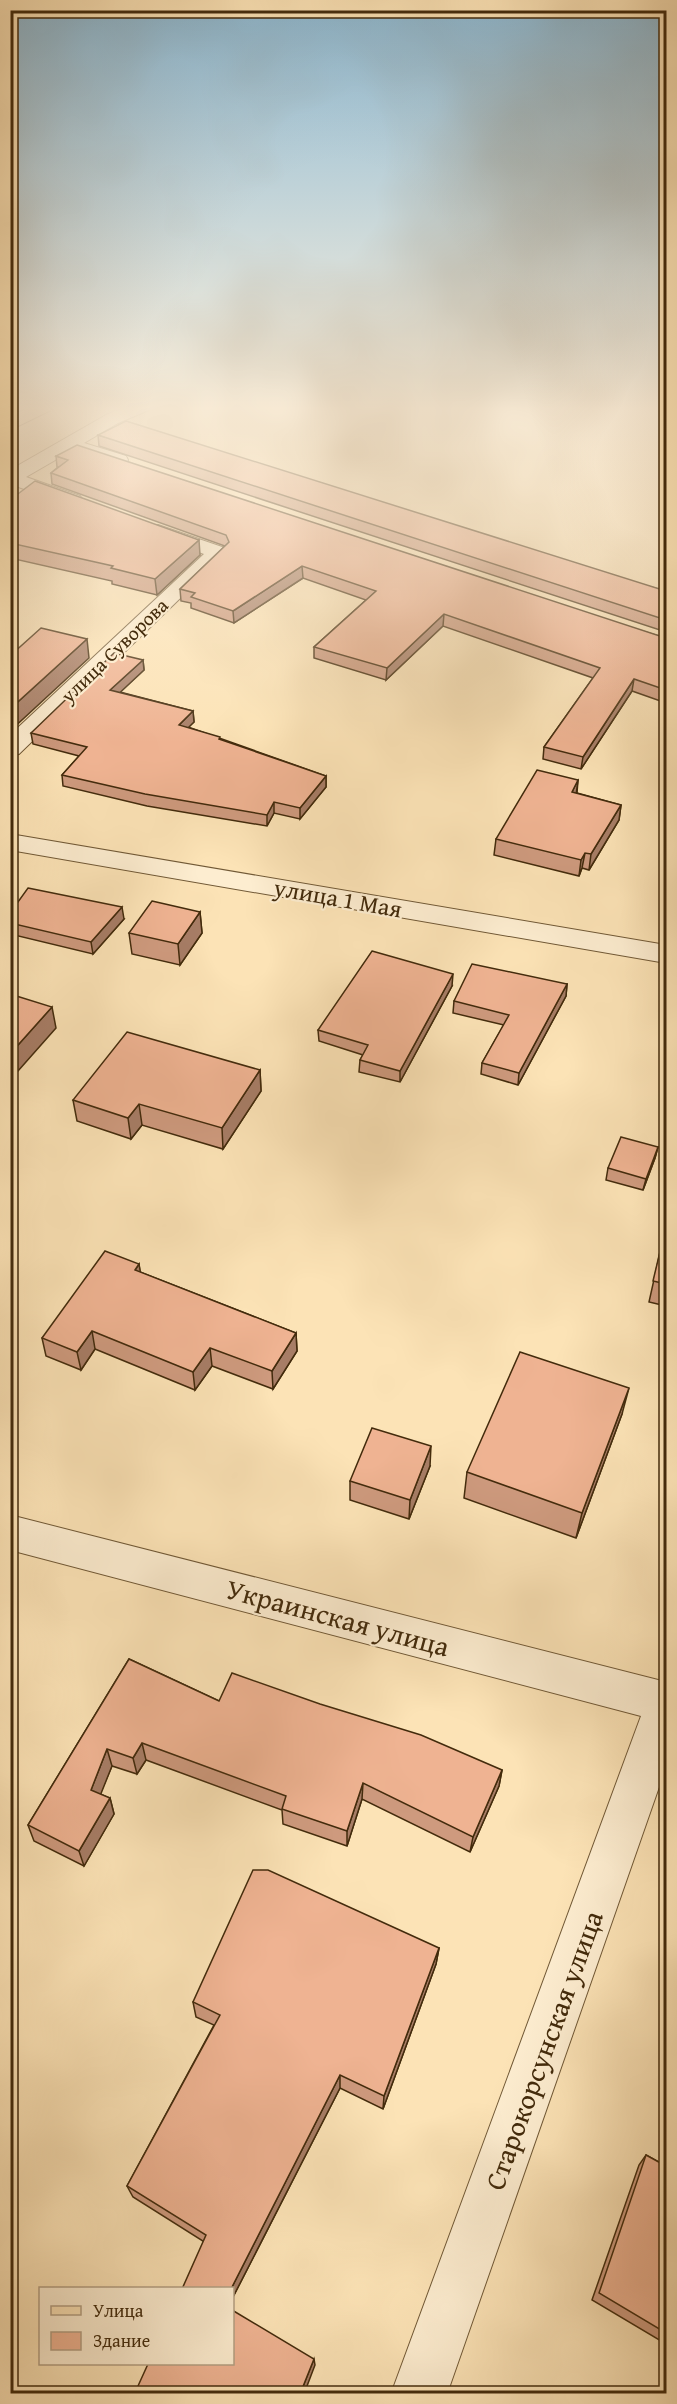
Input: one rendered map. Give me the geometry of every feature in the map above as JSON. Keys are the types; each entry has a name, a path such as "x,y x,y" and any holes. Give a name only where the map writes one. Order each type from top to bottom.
{"street":[{"name":"улица Суворова","path":"10,749 218,552 142,525"},
{"name":"улица 1 Мая","path":"10,842 666,954"},
{"name":"Украинская улица","path":"10,1532 666,1702"},
{"name":"Старокорсунская улица","path":"418,2394 666,1707"}],"building":[{"path":"10,518 138,518 199,540 155,579 111,568 113,566 10,543"},
{"path":"179,518 300,518 666,638 666,690 634,679 583,757 544,747 600,668 444,614 387,668 314,647 376,591 302,566 233,611 191,597 195,593 180,589 229,542 226,535"},
{"path":"353,518 435,518 666,591 666,620"},
{"path":"41,628 87,639 10,709 10,654"},
{"path":"114,653 143,660 110,690 193,711 179,725 220,737 219,739 326,776 300,808 274,802 267,815 145,794 62,775 87,747 31,733"},
{"path":"537,770 578,780 572,792 621,805 591,854 585,853 581,860 496,839"},
{"path":"28,888 122,907 91,942 10,923 10,913"},
{"path":"152,901 200,912 178,944 129,933"},
{"path":"372,951 453,974 400,1071 360,1060 368,1045 318,1030"},
{"path":"472,964 567,984 519,1073 482,1063 509,1015 454,1001"},
{"path":"10,994 52,1007 10,1054"},
{"path":"127,1032 260,1070 222,1128 139,1104 128,1118 73,1100"},
{"path":"621,1137 658,1147 646,1179 608,1168"},
{"path":"663,1239 666,1240 666,1284 653,1281"},
{"path":"105,1251 139,1264 135,1270 296,1333 272,1371 210,1348 193,1372 92,1331 77,1352 42,1338"},
{"path":"520,1352 629,1388 582,1513 467,1472"},
{"path":"372,1428 431,1446 410,1500 350,1481"},
{"path":"129,1659 219,1701 232,1673 320,1704 421,1735 502,1770 473,1837 363,1783 347,1831 282,1809 286,1796 142,1743 133,1758 107,1749 91,1790 110,1798 79,1851 28,1825"},
{"path":"253,1870 268,1870 439,1948 384,2096 340,2075 232,2287 183,2287 206,2235 127,2186 220,2015 193,2002"},
{"path":"646,2155 666,2166 666,2333 599,2293"},
{"path":"234,2311 314,2359 300,2394 149,2394 138,2386 148,2365 234,2365"}]}
